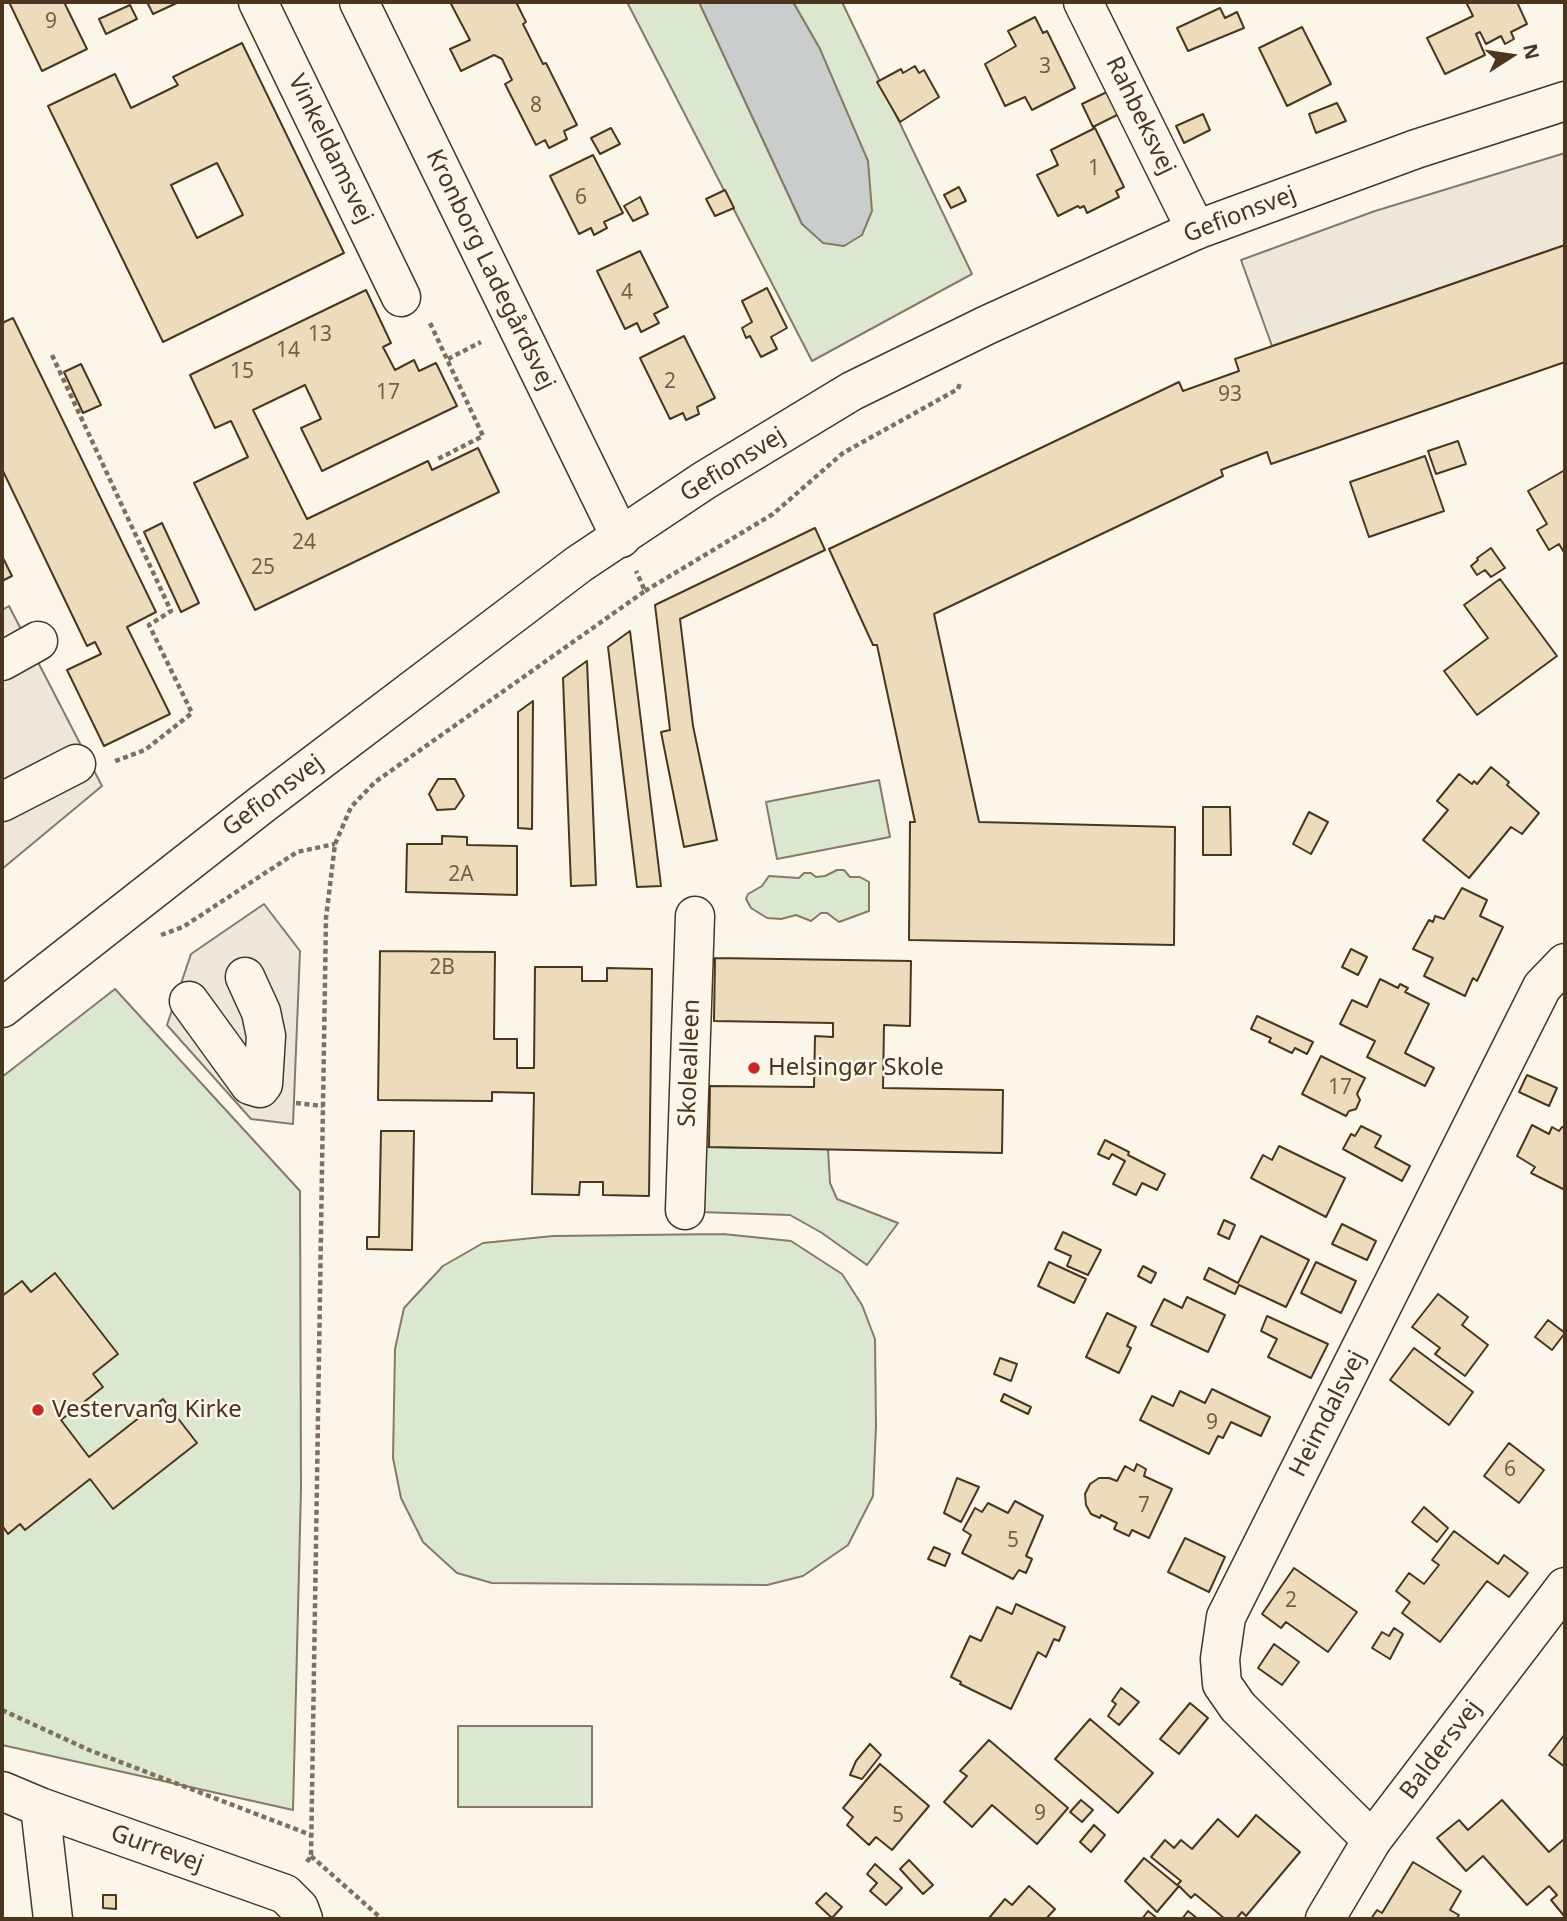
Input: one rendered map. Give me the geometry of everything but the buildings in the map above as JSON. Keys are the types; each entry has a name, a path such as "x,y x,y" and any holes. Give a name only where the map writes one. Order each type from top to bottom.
{"street":[{"name":"Vinkeldamsvej","path":"258,2 401,297"},
{"name":"Kronborg Ladegårdsvej","path":"359,2 621,538"},
{"name":"Rahbeksvej","path":"1083,2 1196,230"},
{"name":"Gefionsvej","path":"2,1008 282,788 579,564 705,480 852,391 987,325 1196,230 1416,149 1565,101"},
{"path":"2,661 38,641"},
{"path":"2,802 76,764"},
{"name":"Skolealleen","path":"685,1210 695,916"},
{"name":"Heimdalsvej","path":"1372,1840 1238,1707 1222,1684 1220,1659 1226,1617 1542,987 1565,963"},
{"path":"189,1001 250,1085 260,1088 263,1084 265,1036 261,1012 245,977"},
{"name":"Baldersvej","path":"1325,1919 1372,1840 1565,1587"},
{"name":"Gurrevej","path":"2,1790 294,1907"},
{"path":"40,1807 53,1919"}],"path":[{"path":"401,297 429,320 483,436 438,459"},
{"path":"447,359 473,345"},
{"path":"52,355 171,611 149,625 192,713 145,750 97,768 76,764"},
{"path":"294,1907 310,1856 311,1835 326,918 335,844 351,807 374,782 645,592 773,514 843,453 958,389 962,379"},
{"path":"621,538 645,592"},
{"path":"156,937 183,928 298,852 335,844"},
{"path":"2,1710 89,1750 311,1835"},
{"path":"310,1856 383,1919"}],"green space":[{"path":"627,2 699,2 802,224 820,49 793,2 842,2 972,274 812,361"},
{"path":"879,780 890,837 777,859 766,802"},
{"path":"844,870 850,877 860,877 869,882 869,911 839,922 827,913 821,913 811,921 796,915 781,919 767,918 751,908 746,899 748,894 762,886 769,876 799,878 804,873 811,873 816,877"},
{"path":"115,989 300,1191 301,1489 293,1810 2,1745 2,1077"},
{"path":"703,1147 828,1149 830,1183 837,1199 898,1223 867,1265 822,1233 790,1215 700,1212"},
{"path":"723,1234 791,1241 842,1274 862,1305 875,1339 876,1426 873,1496 848,1545 803,1576 767,1585 492,1583 457,1573 423,1542 401,1498 393,1458 395,1349 404,1308 443,1266 483,1243 553,1236"},
{"path":"458,1726 592,1726 592,1807 458,1807"}],"shaded area":[{"path":"699,2 793,2 820,49 868,161 872,211 862,235 844,246 823,243 802,224"},
{"path":"1565,153 1565,245 1272,346 1241,260 1375,211"},
{"path":"9,606 102,786 2,869 2,610"},
{"path":"264,904 300,951 293,1124 251,1119 167,1025 191,954"}],"place":[{"name":"Helsingør Skole","path":"754,1068"},
{"name":"Vestervang Kirke","path":"38,1410"}]}
